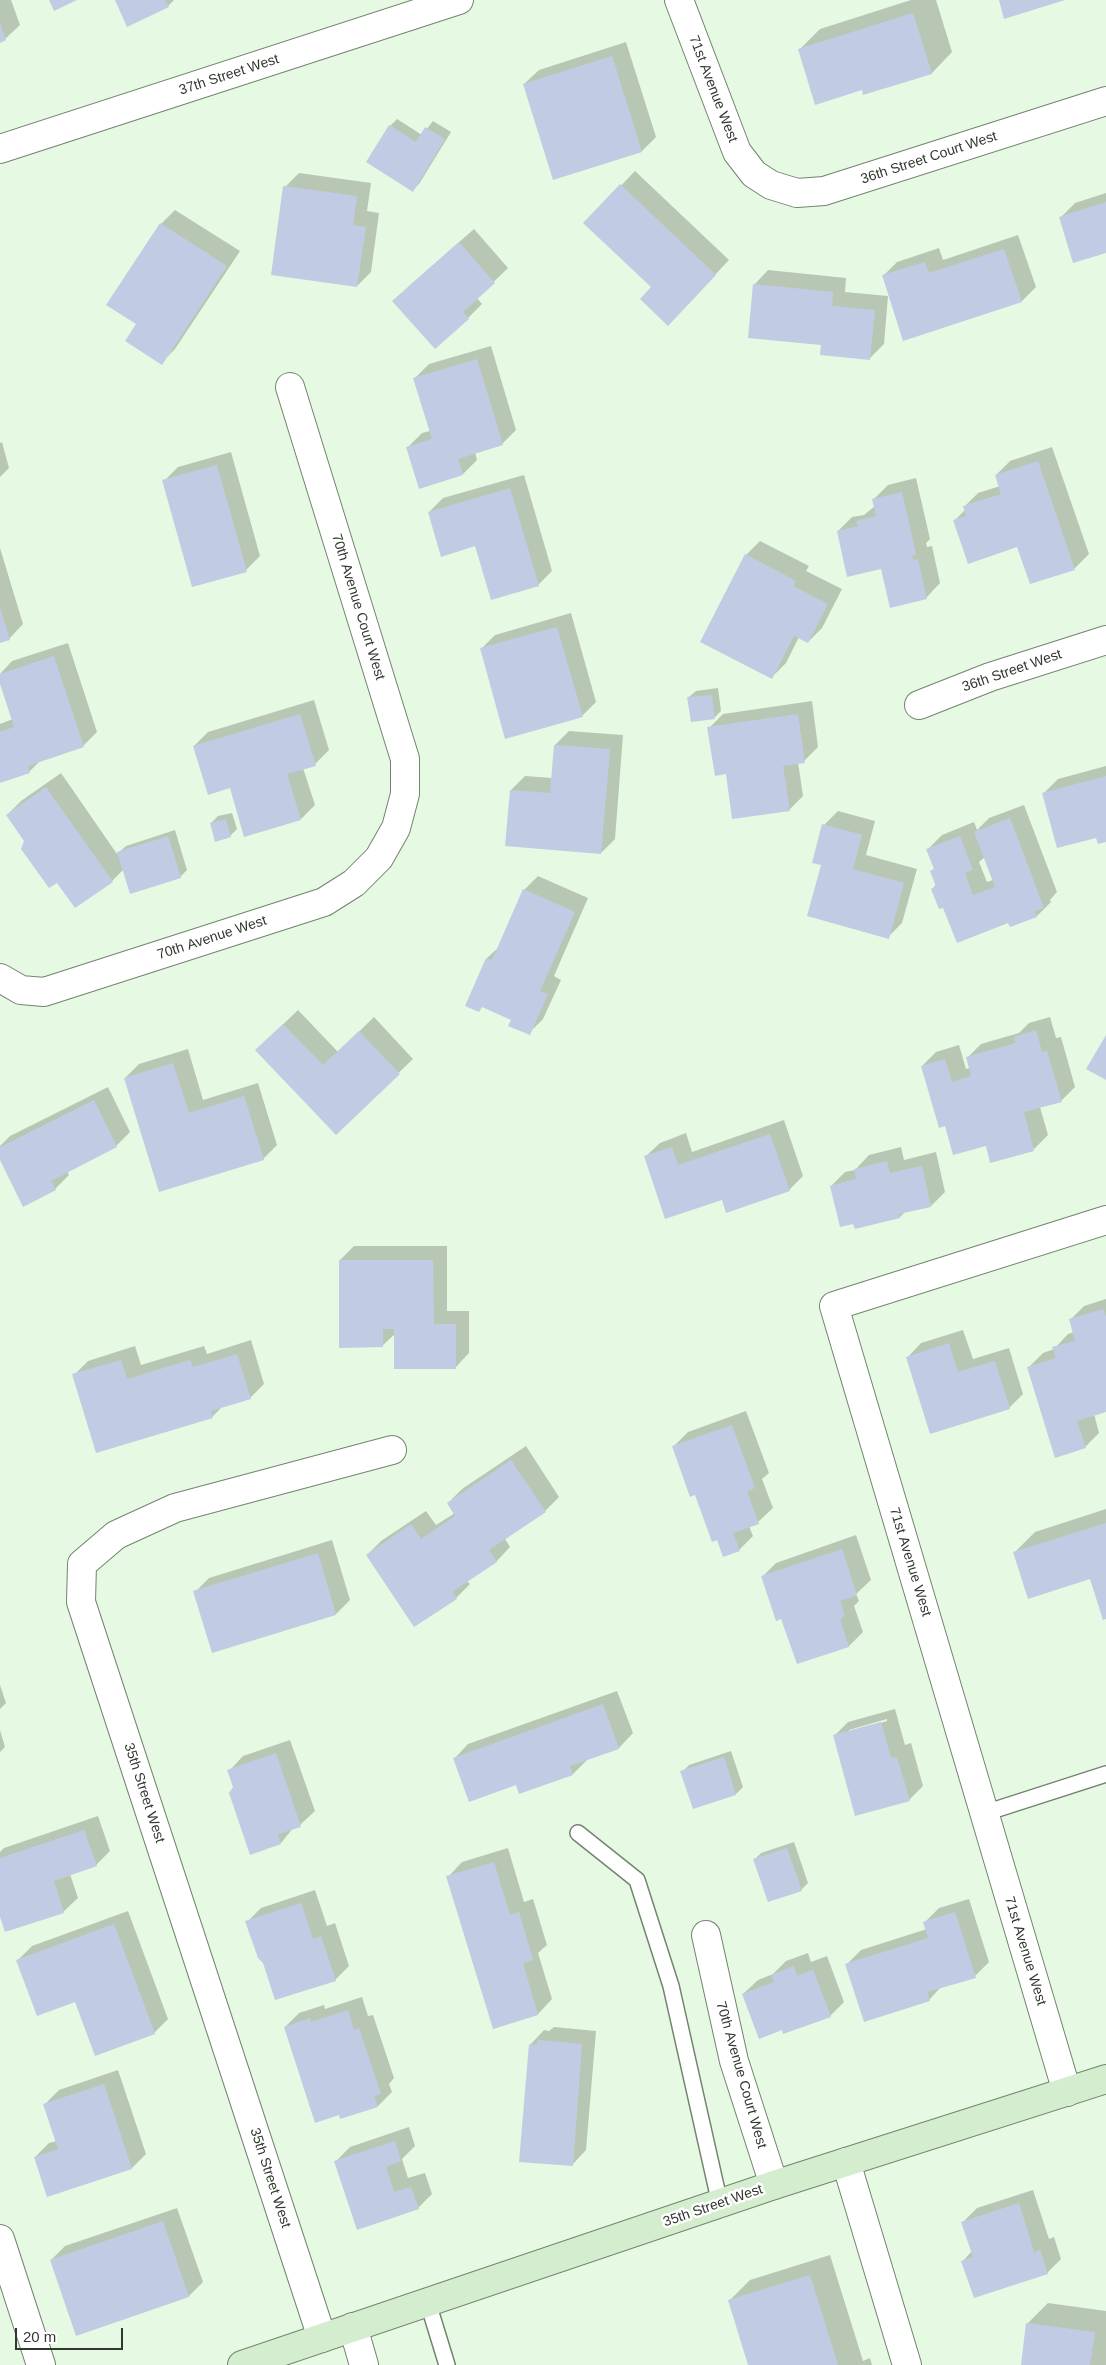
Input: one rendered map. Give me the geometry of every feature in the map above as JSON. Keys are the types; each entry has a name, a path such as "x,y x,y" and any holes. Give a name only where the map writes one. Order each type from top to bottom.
{"street":[{"name":"37th Street West","path":"0,149 459,0"},
{"name":"71st Avenue West","path":"679,0 737,152 754,174"},
{"name":"36th Street Court West","path":"754,174 771,185 797,193 824,192 1106,101"},
{"name":"70th Avenue Court West","path":"290,387 405,759 405,794 396,828"},
{"name":"36th Street West","path":"919,705 990,677 1106,640"},
{"name":"70th Avenue West","path":"0,978 21,990 44,992 324,902 354,883 373,865 396,828"},
{"name":"71st Avenue West","path":"1067,2092 834,1306 1106,1220"},
{"name":"35th Street West","path":"322,2338 82,1602 82,1564 116,1536 175,1508 392,1450"},
{"name":"70th Avenue Court West","path":"706,1935 734,2061 774,2185"},
{"name":"35th Street West","path":"242,2365 774,2185 1106,2079"},
{"path":"846,2162 907,2365"},
{"path":"0,2239 41,2365"},
{"path":"353,2327 364,2365"}],"lane":[{"path":"985,1813 1106,1774"},
{"path":"578,1833 637,1880 670,1986 720,2204"},
{"path":"428,2303 447,2365"}],"building":[{"path":"49,0 77,0 54,11"},
{"path":"115,0 165,0 169,7 127,27"},
{"path":"999,0 1065,0 1004,19"},
{"path":"913,13 932,74 863,95 862,90 815,105 798,49"},
{"path":"0,23 6,40 0,43"},
{"path":"612,56 642,152 553,180 523,84"},
{"path":"389,125 416,142 425,127 445,139 413,192 366,162"},
{"path":"620,184 716,275 668,326 640,299 651,287 583,223"},
{"path":"283,186 357,196 353,225 366,227 357,287 271,275"},
{"path":"1106,202 1106,253 1073,263 1059,217"},
{"path":"160,223 227,266 162,365 125,341 136,324 106,305"},
{"path":"459,242 495,283 463,312 469,319 435,349 392,301"},
{"path":"1004,249 1022,302 903,341 882,275 925,262 929,273"},
{"path":"753,284 833,292 832,306 875,310 870,360 820,355 821,345 748,338"},
{"path":"477,359 503,445 458,459 463,475 419,489 406,447 432,439 413,378"},
{"path":"1038,461 1075,570 1030,584 1017,547 968,564 953,520 966,516 963,506 1001,494 995,475"},
{"path":"217,465 247,572 192,587 162,480"},
{"path":"510,488 539,586 491,600 475,546 441,557 428,512"},
{"path":"902,492 916,554 912,556 913,560 918,559 927,599 890,608 881,569 847,577 837,531 858,526 856,521 876,516 872,499"},
{"path":"745,554 796,581 793,586 828,604 808,643 794,636 772,679 700,642"},
{"path":"0,608 10,640 0,643"},
{"path":"557,627 583,717 505,739 480,648"},
{"path":"54,656 84,747 28,766 30,773 0,783 0,732 14,727 0,684 0,674"},
{"path":"712,695 715,719 691,722 687,697"},
{"path":"300,714 316,766 287,774 301,820 244,837 230,788 208,795 193,746"},
{"path":"798,714 805,763 783,766 790,811 732,819 726,774 715,776 707,727"},
{"path":"554,745 610,749 601,854 505,846 510,790 550,793"},
{"path":"1106,776 1106,842 1098,844 1096,838 1057,848 1042,793"},
{"path":"46,787 113,882 75,908 57,883 49,888 21,849 24,841 6,815"},
{"path":"1010,818 1044,908 1035,911 1037,917 1010,927 1008,923 957,943 943,908 939,909 931,889 936,887 930,871 934,869 926,849 960,836 973,870 965,873 973,895 995,887 974,832"},
{"path":"226,819 231,837 215,842 210,823"},
{"path":"822,824 862,835 853,869 904,883 889,939 807,916 821,865 812,863"},
{"path":"168,836 181,878 130,894 117,852"},
{"path":"523,889 575,912 540,991 548,994 530,1035 508,1026 511,1020 482,1007 479,1012 465,1006 486,958 492,960"},
{"path":"283,1024 323,1065 359,1031 400,1074 336,1135 255,1050"},
{"path":"1036,1030 1042,1052 1047,1051 1062,1102 1024,1112 1034,1151 990,1163 986,1146 953,1155 945,1126 939,1128 921,1066 945,1059 952,1082 971,1076 966,1057 1016,1043 1014,1037"},
{"path":"1106,1035 1106,1080 1086,1069"},
{"path":"173,1063 189,1113 244,1096 264,1160 159,1192 124,1078"},
{"path":"94,1100 117,1147 51,1181 56,1190 23,1207 0,1160 0,1147"},
{"path":"770,1134 790,1191 726,1213 722,1200 665,1219 644,1156 672,1147 678,1165"},
{"path":"887,1161 890,1173 922,1166 931,1207 899,1214 900,1218 855,1229 853,1224 840,1227 830,1186 856,1179 854,1169"},
{"path":"339,1260 433,1260 434,1324 456,1324 456,1369 394,1369 394,1329 383,1329 383,1347 339,1348"},
{"path":"1103,1309 1106,1317 1106,1412 1077,1421 1086,1448 1055,1458 1027,1367 1056,1358 1052,1347 1075,1341 1069,1319"},
{"path":"949,1343 958,1372 995,1361 1010,1409 930,1434 906,1357"},
{"path":"237,1354 251,1399 211,1411 213,1418 96,1453 72,1374 121,1360 127,1379 190,1360 193,1367"},
{"path":"732,1425 755,1488 747,1491 759,1524 733,1533 740,1551 723,1557 717,1540 712,1542 695,1495 690,1497 672,1446"},
{"path":"511,1460 546,1512 489,1550 497,1562 452,1592 457,1599 414,1627 366,1555 411,1524 421,1539 455,1516 447,1503"},
{"path":"1106,1523 1106,1619 1103,1620 1090,1579 1028,1599 1013,1552"},
{"path":"842,1549 857,1595 840,1601 845,1616 840,1619 849,1647 797,1664 781,1619 776,1621 761,1576"},
{"path":"318,1553 336,1615 212,1653 193,1591"},
{"path":"603,1704 619,1749 570,1766 573,1775 519,1794 516,1785 469,1802 453,1758"},
{"path":"881,1722 891,1758 897,1757 910,1801 855,1816 833,1735"},
{"path":"276,1753 301,1827 278,1834 281,1844 250,1855 229,1793 233,1787 227,1770"},
{"path":"724,1757 736,1795 693,1809 680,1771"},
{"path":"84,1830 97,1866 54,1881 64,1913 5,1932 0,1917 0,1858"},
{"path":"787,1848 802,1891 768,1902 753,1859"},
{"path":"494,1862 510,1915 519,1912 533,1960 523,1963 538,2015 493,2029 446,1876"},
{"path":"301,1903 313,1939 321,1936 336,1981 275,2000 263,1963 258,1958 245,1921"},
{"path":"955,1912 976,1978 927,1992 930,2001 864,2022 845,1964 928,1938 923,1922"},
{"path":"114,1924 155,2034 95,2056 75,2002 37,2016 16,1960"},
{"path":"794,1966 797,1976 813,1970 831,2017 783,2034 782,2030 759,2039 742,1994 774,1982 771,1975"},
{"path":"348,2010 354,2030 359,2028 381,2094 374,2096 378,2107 340,2119 339,2115 315,2123 284,2027 310,2018 311,2022"},
{"path":"538,2040 582,2044 573,2166 519,2162 529,2044 536,2045"},
{"path":"104,2084 132,2169 47,2197 34,2157 58,2149 43,2104"},
{"path":"395,2141 401,2161 386,2167 394,2192 411,2187 419,2209 357,2230 334,2161"},
{"path":"1019,2203 1034,2252 1040,2250 1048,2274 974,2298 961,2261 973,2257 961,2222"},
{"path":"163,2221 189,2297 76,2336 50,2260"},
{"path":"810,2275 838,2365 748,2365 728,2300"},
{"path":"1026,2323 1095,2332 1090,2365 1021,2365"}]}
